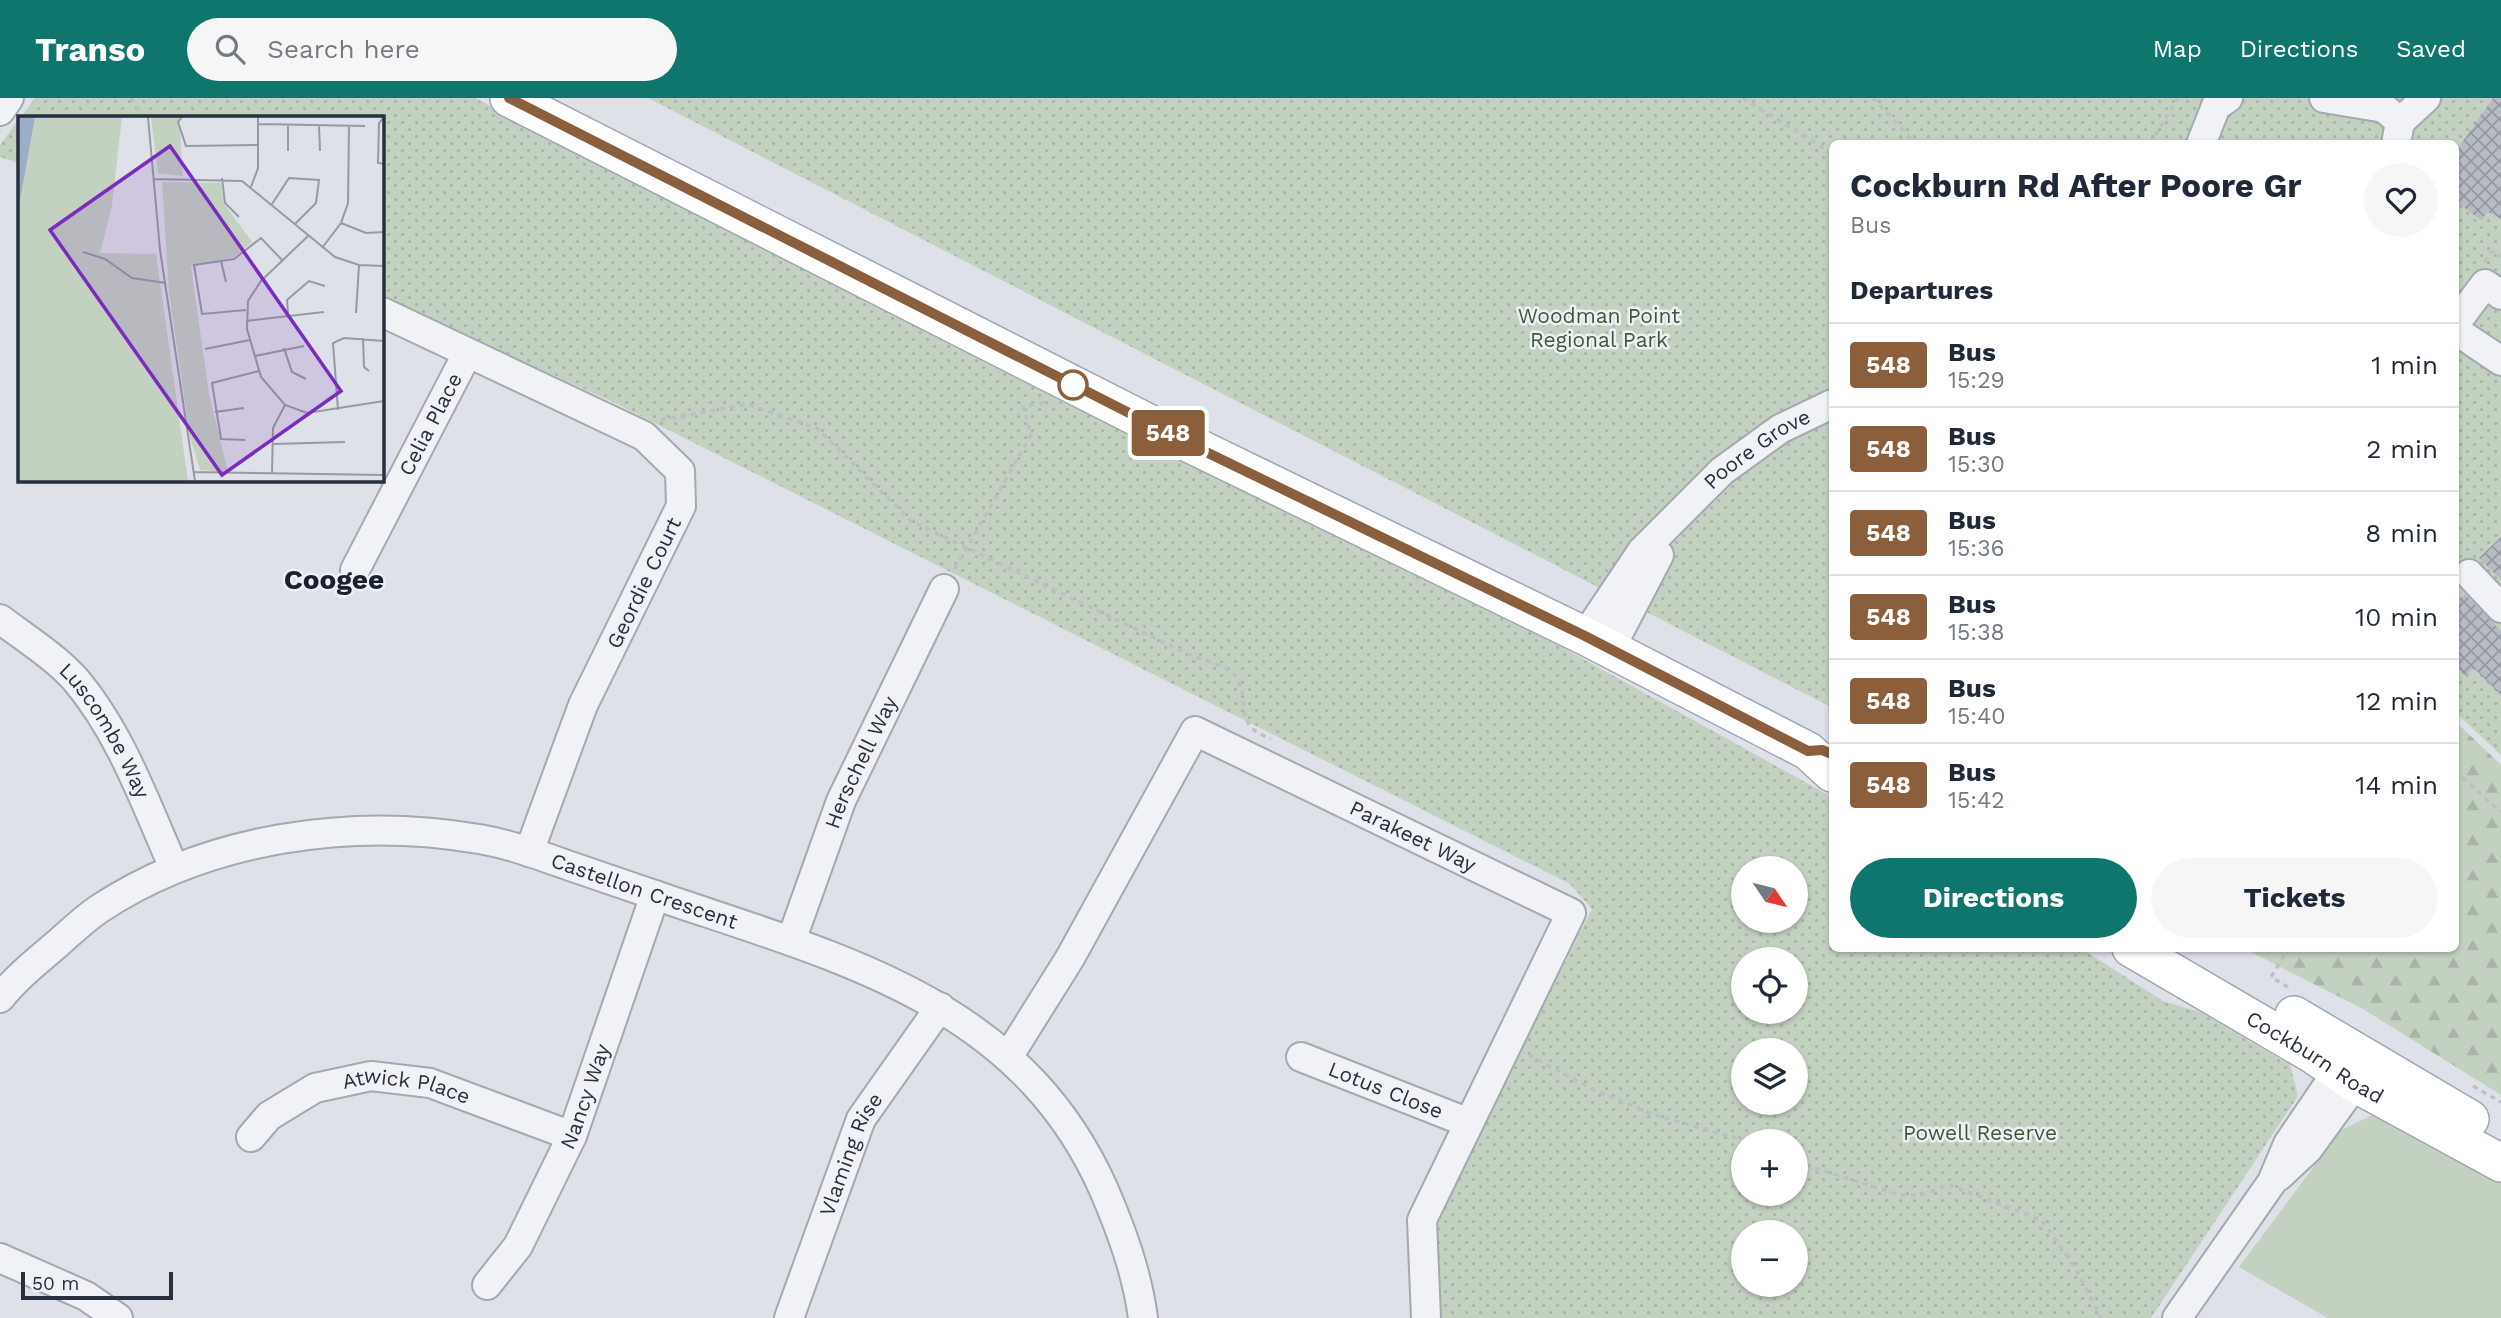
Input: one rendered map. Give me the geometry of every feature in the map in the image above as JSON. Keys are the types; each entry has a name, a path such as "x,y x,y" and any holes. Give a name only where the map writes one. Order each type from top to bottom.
{"main road":[{"path":"509,98 1289,493 1598,643 1824,759"},
{"name":"Cockburn Road","path":"2138,952 2312,1054 2354,1066 2501,1137"},
{"name":"Cockburn Road","path":"2187,952 2501,1163"}],"street":[{"path":"0,111 9,98"},
{"path":"2203,140 2216,106 2228,98"},
{"path":"2324,98 2384,107 2398,133 2427,98"},
{"path":"2459,319 2485,284 2501,295"},
{"name":"Geordie Court","path":"383,312 644,436 680,471 681,506 583,705 529,852"},
{"path":"2459,333 2501,361"},
{"name":"Celia Place","path":"355,570 467,354"},
{"name":"Poore Grove","path":"1598,643 1649,571 1690,505 1722,471 1780,429 1829,405"},
{"path":"2469,574 2501,608"},
{"name":"Herschell Way","path":"791,941 841,801 944,589"},
{"name":"Luscombe Way","path":"0,619 44,651 75,679 104,719 174,869"},
{"name":"Parakeet Way","path":"1008,1057 1070,958 1195,732 1571,913 1422,1220 1426,1318"},
{"name":"Castellon Crescent","path":"0,998 12,983 99,909 174,869 271,839 330,832 432,832 484,840 529,852 791,941 879,976 940,1007 977,1031 1041,1089 1061,1113 1094,1168 1130,1257 1143,1318"},
{"name":"Nancy Way","path":"487,1285 518,1246 572,1136 655,895"},
{"name":"Vlaming Rise","path":"789,1318 862,1119 940,1007"},
{"name":"Lotus Close","path":"1301,1057 1469,1123"},
{"path":"2178,1318 2272,1182 2308,1149 2354,1066"},
{"name":"Atwick Place","path":"251,1137 269,1116 315,1087 371,1076 430,1083 572,1136"},
{"path":"0,1258 86,1296 118,1318"}],"path":[{"path":"131,98 143,116"},
{"path":"1743,98 1829,151"},
{"path":"1873,98 1912,140"},
{"path":"2152,140 2178,98"},
{"path":"968,549 1031,435 1023,407 1050,401"},
{"path":"2459,775 2501,812"},
{"path":"1808,1166 1900,1195 1921,1195 1949,1185 2042,1220 2077,1271 2101,1318"}],"green space":[{"name":"Powell Reserve","path":"35,98 475,98 1509,618 1829,795 1829,952 2087,952 2163,1001 2200,1012 2290,1065 2298,1096 2151,1318 1440,1318 1432,1227 1592,909 1570,884 615,403 383,298 383,116 22,116"},
{"name":"Woodman Point Regional Park","path":"648,98 2501,98 2501,755 2459,716 2459,140 1829,140 1829,706"},
{"path":"18,120 18,163 0,157 0,145"},
{"path":"2459,725 2501,765 2501,1095 2363,1009 2251,952 2459,952"},
{"path":"2377,1113 2501,1183 2501,1318 2328,1318 2239,1267 2341,1130"}],"building":[{"path":"2493,98 2501,98 2501,219 2488,212 2481,220 2459,204 2459,147"},
{"path":"2501,537 2501,580 2479,558"},
{"path":"2465,594 2501,631 2501,695 2474,668 2465,676 2459,669 2459,600"}],"bus line":[{"name":"548","path":"509,98 1204,451 1585,636 1808,751 1822,750 1829,753"}],"district":[{"name":"Coogee","path":"334,579"}]}
